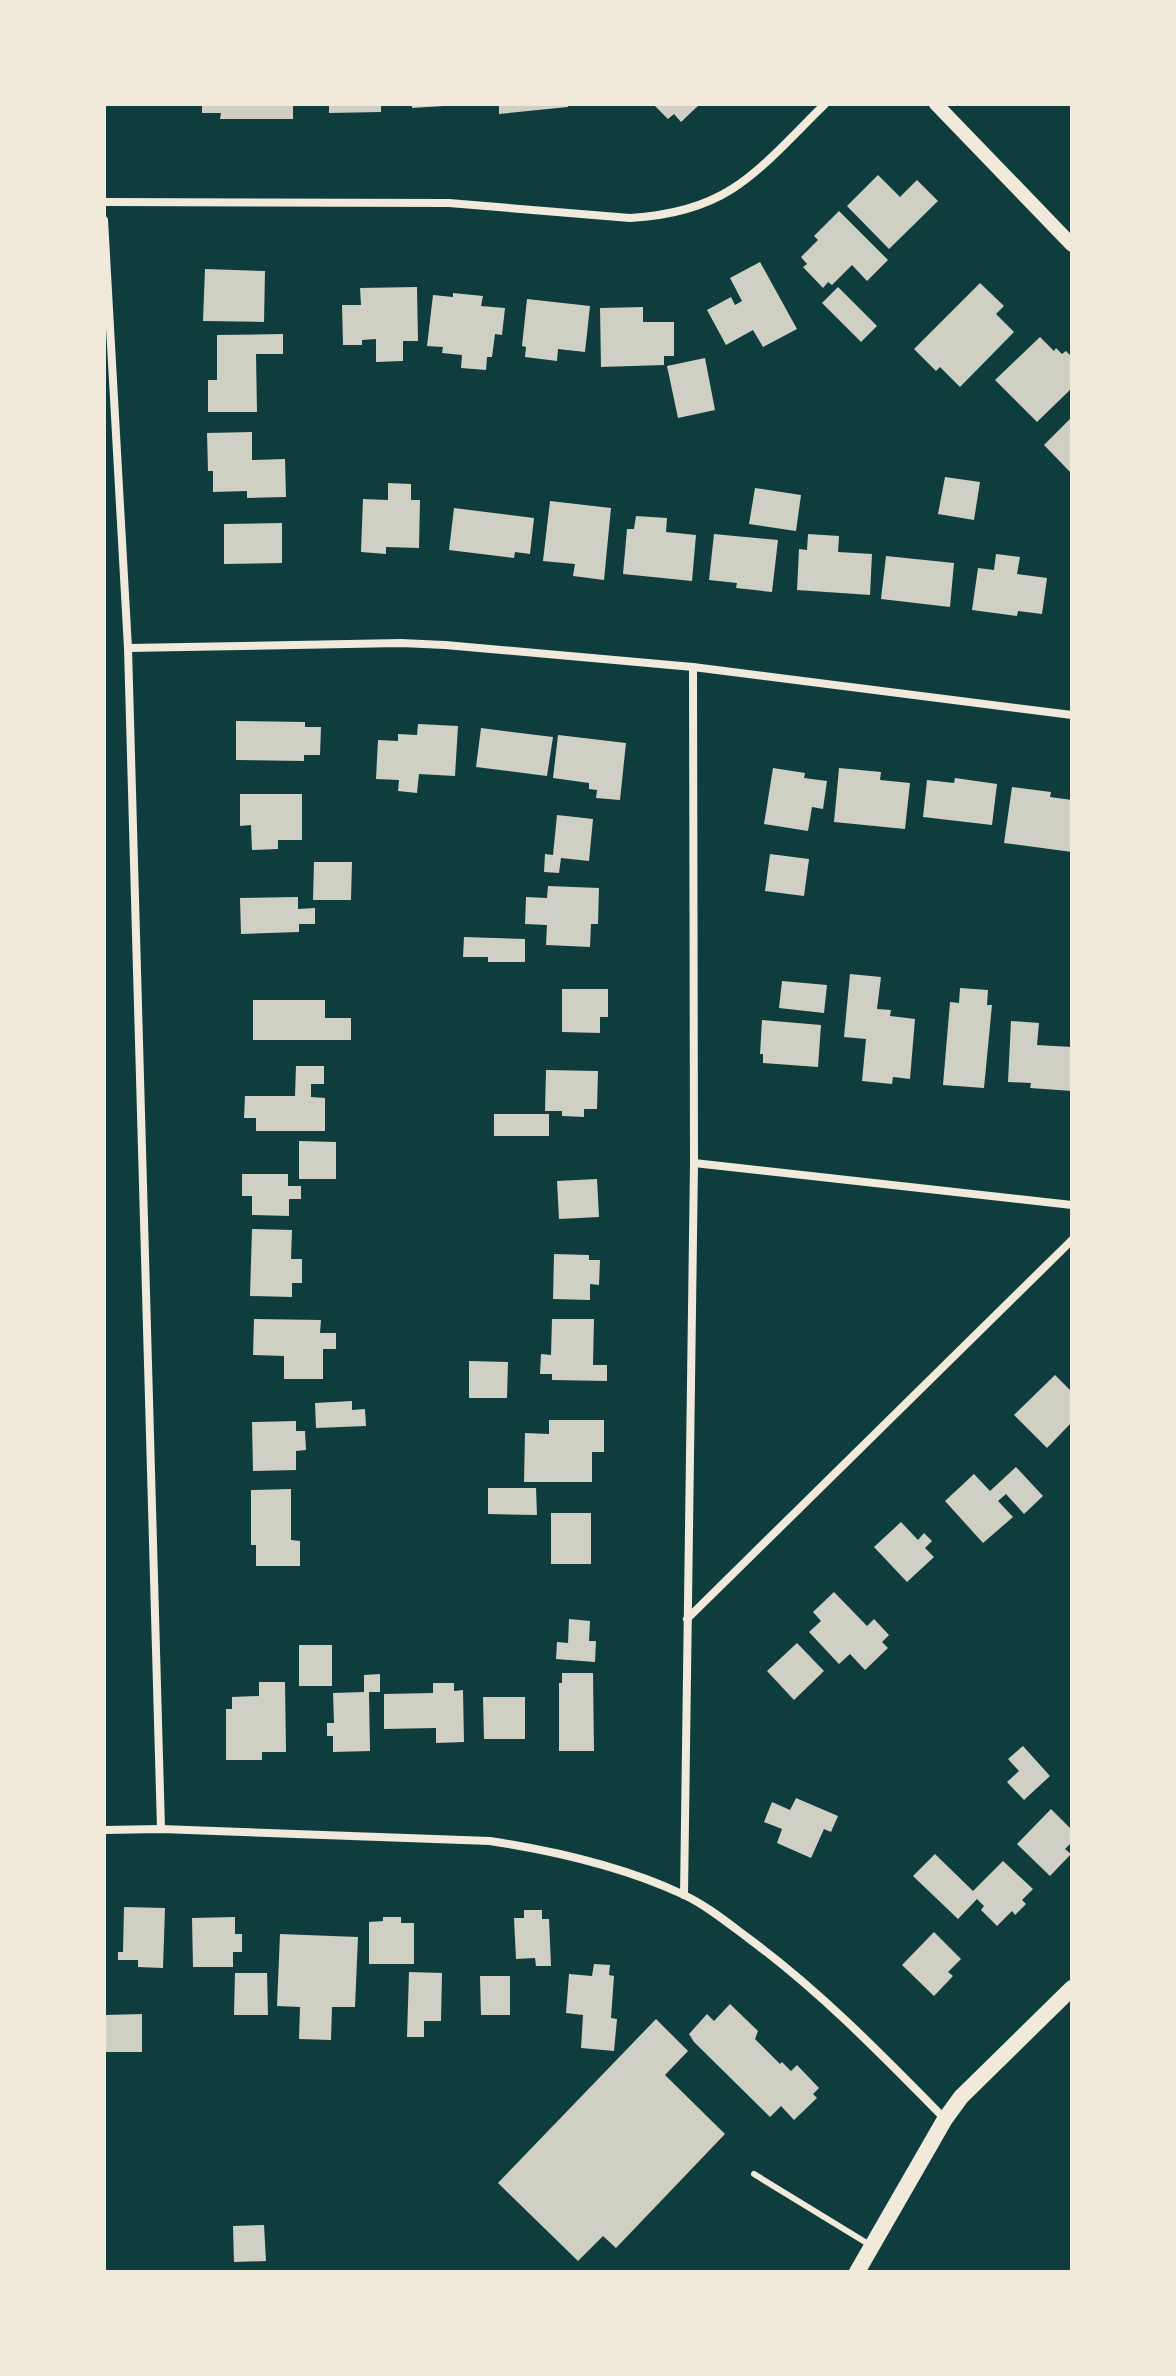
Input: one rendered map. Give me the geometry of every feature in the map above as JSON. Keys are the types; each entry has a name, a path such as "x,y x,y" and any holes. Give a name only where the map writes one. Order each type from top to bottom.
{"main road":[{"path":"857,2272 945,2119 961,2097 1072,1988"}],"street":[{"path":"104,202 449,203 630,218 652,217 708,201 732,189 825,104"},
{"path":"936,104 1072,245"},
{"path":"104,220 128,648 161,1829"},
{"path":"128,648 401,643 460,646 693,667 1072,715"},
{"path":"684,1895 694,1163 693,667"},
{"path":"694,1163 1072,1205"},
{"path":"687,1619 1072,1240"},
{"path":"104,1830 161,1829 490,1841 542,1849 615,1869 684,1895 787,1967 843,2017 945,2119"}],"lane":[{"path":"754,2174 871,2245"}],"building":[{"path":"202,104 293,104 293,119 220,119 221,113 202,113"},
{"path":"329,104 381,104 381,112 329,113"},
{"path":"412,104 444,104 444,106 412,108"},
{"path":"499,104 568,104 568,107 499,114"},
{"path":"653,104 700,104 681,122 674,114 668,119"},
{"path":"878,175 900,197 917,180 938,201 889,249 847,206"},
{"path":"839,211 888,260 867,281 852,265 832,285 828,282 823,288 803,267 807,264 801,257 818,240 814,236"},
{"path":"760,262 797,329 763,347 753,330 726,345 707,310 731,297 735,305 742,301 730,278"},
{"path":"205,269 265,271 264,322 203,321"},
{"path":"980,283 1004,306 996,314 1014,332 960,387 940,367 936,371 914,349"},
{"path":"417,287 418,341 403,341 403,361 376,362 376,339 362,340 362,345 343,345 342,305 361,305 360,288"},
{"path":"838,287 877,326 861,342 822,303"},
{"path":"453,293 483,296 481,306 505,308 502,335 495,334 492,357 487,357 486,370 461,368 462,355 442,353 443,347 427,346 433,295 453,297"},
{"path":"527,299 590,306 585,352 558,349 557,361 525,357 526,347 522,346"},
{"path":"643,307 643,322 674,322 674,356 664,356 664,365 601,367 600,308"},
{"path":"283,334 283,354 256,354 257,412 208,412 208,380 217,380 217,335"},
{"path":"1040,337 1054,351 1056,348 1062,354 1066,351 1072,357 1072,388 1037,422 995,380"},
{"path":"705,358 715,410 678,418 667,366"},
{"path":"1072,417 1072,474 1044,445"},
{"path":"252,432 252,460 285,459 286,497 247,498 247,491 213,492 213,471 208,471 207,433"},
{"path":"945,477 980,482 974,520 938,514"},
{"path":"388,483 411,484 411,500 420,500 419,548 386,547 386,554 361,552 363,499 388,500"},
{"path":"755,488 801,495 796,531 749,524"},
{"path":"550,501 611,508 604,580 573,576 575,564 543,561"},
{"path":"454,508 534,518 530,554 515,552 514,558 449,550"},
{"path":"636,516 667,518 666,532 696,535 692,581 623,574 627,529 634,529"},
{"path":"282,523 282,563 224,564 224,524"},
{"path":"714,534 778,540 772,592 736,588 737,583 709,580"},
{"path":"808,534 839,536 838,552 872,554 870,595 797,590 799,549 807,550"},
{"path":"996,554 1020,557 1017,574 1047,578 1042,614 1018,611 1017,616 972,610 978,568 994,570"},
{"path":"886,556 954,563 950,607 881,599"},
{"path":"236,721 305,722 305,727 321,727 320,755 304,755 304,761 236,760"},
{"path":"418,724 458,726 455,776 419,774 417,793 398,791 399,780 376,779 378,740 398,741 398,734 417,735"},
{"path":"481,728 553,737 547,776 476,767"},
{"path":"558,735 626,743 620,800 596,798 597,790 589,789 589,783 553,778"},
{"path":"773,768 805,773 804,778 827,781 823,809 812,807 808,831 764,824"},
{"path":"839,768 881,772 880,780 910,783 905,829 834,822"},
{"path":"955,778 997,784 992,825 923,817 927,780 954,783"},
{"path":"1012,787 1051,792 1050,797 1072,800 1072,852 1004,843"},
{"path":"240,794 302,794 302,840 278,840 278,849 252,850 251,825 240,826"},
{"path":"557,815 593,819 589,861 561,858 559,873 544,872 545,854 553,855"},
{"path":"770,854 809,859 804,896 765,891"},
{"path":"314,862 352,862 351,900 313,900"},
{"path":"548,886 599,888 598,924 591,924 590,947 546,945 547,925 525,924 526,897 547,898"},
{"path":"298,897 298,909 315,908 315,924 299,924 299,932 241,934 240,898"},
{"path":"464,937 525,939 525,962 488,962 488,957 463,957"},
{"path":"850,974 881,977 877,1009 891,1010 890,1016 915,1019 910,1079 893,1077 892,1084 862,1081 866,1039 844,1037"},
{"path":"782,981 827,985 824,1013 779,1008"},
{"path":"960,988 988,990 987,1005 992,1005 984,1088 943,1085 950,1002 959,1003"},
{"path":"562,989 608,989 608,1017 600,1017 600,1033 562,1032"},
{"path":"253,1000 325,1000 325,1018 351,1018 351,1040 253,1040"},
{"path":"762,1020 821,1025 818,1067 763,1063 763,1054 760,1054"},
{"path":"1011,1021 1039,1023 1037,1045 1072,1047 1072,1091 1030,1088 1031,1083 1008,1082"},
{"path":"296,1066 324,1066 324,1084 311,1084 311,1097 325,1098 325,1131 256,1131 256,1118 244,1118 245,1096 295,1096"},
{"path":"546,1070 598,1071 597,1109 584,1109 584,1117 562,1116 562,1111 545,1111"},
{"path":"494,1114 549,1114 549,1136 494,1136"},
{"path":"299,1141 336,1142 336,1179 299,1179"},
{"path":"242,1174 288,1174 288,1186 301,1186 301,1199 289,1199 289,1216 252,1215 252,1196 242,1196"},
{"path":"597,1179 599,1217 559,1219 557,1181"},
{"path":"252,1229 292,1230 291,1259 302,1259 302,1283 292,1283 292,1297 250,1296"},
{"path":"554,1254 589,1255 589,1260 600,1260 599,1285 590,1284 590,1300 553,1299"},
{"path":"254,1319 321,1320 320,1333 336,1333 336,1349 323,1349 323,1379 284,1379 284,1356 253,1355"},
{"path":"552,1319 594,1319 593,1365 607,1365 607,1381 552,1380 552,1374 540,1374 541,1354 551,1355"},
{"path":"469,1361 508,1362 507,1398 469,1398"},
{"path":"1055,1375 1072,1392 1072,1422 1047,1448 1014,1415"},
{"path":"352,1401 352,1410 365,1409 366,1426 316,1428 315,1403"},
{"path":"549,1420 604,1420 604,1452 592,1452 592,1482 524,1482 525,1433 549,1434"},
{"path":"296,1421 296,1431 305,1431 306,1450 296,1451 296,1470 253,1471 252,1422"},
{"path":"1016,1467 1043,1496 1024,1514 1006,1494 998,1501 1013,1517 983,1543 945,1501 974,1474 990,1491"},
{"path":"488,1488 536,1488 537,1515 488,1514"},
{"path":"291,1489 291,1540 300,1541 300,1566 256,1566 256,1545 251,1545 251,1490"},
{"path":"551,1513 591,1513 591,1564 551,1564"},
{"path":"901,1522 918,1540 924,1533 932,1541 925,1548 934,1557 907,1582 874,1547"},
{"path":"834,1592 867,1626 874,1619 889,1635 882,1642 888,1648 865,1670 850,1654 839,1664 809,1632 821,1621 813,1612"},
{"path":"569,1619 590,1621 589,1641 596,1641 595,1662 556,1659 557,1642 568,1643"},
{"path":"797,1643 824,1671 794,1700 767,1671"},
{"path":"299,1645 332,1645 332,1686 299,1686"},
{"path":"562,1673 593,1673 594,1751 559,1751 559,1683 562,1683"},
{"path":"380,1674 380,1692 369,1692 370,1751 333,1752 333,1736 327,1736 327,1723 334,1723 333,1693 364,1692 364,1675"},
{"path":"259,1682 285,1682 286,1752 262,1752 262,1760 226,1760 226,1709 232,1709 232,1697 259,1696"},
{"path":"433,1683 454,1683 454,1691 463,1690 464,1742 436,1743 436,1728 384,1729 384,1694 433,1693"},
{"path":"483,1697 525,1697 525,1739 484,1739"},
{"path":"1023,1746 1050,1776 1024,1800 1007,1782 1019,1771 1008,1759"},
{"path":"796,1798 838,1816 831,1832 824,1829 811,1858 777,1843 782,1829 764,1822 772,1802 790,1810"},
{"path":"1051,1809 1072,1830 1072,1842 1065,1849 1071,1854 1050,1876 1017,1844"},
{"path":"935,1854 973,1891 1003,1861 1033,1889 1022,1900 1026,1904 1015,1915 1012,1911 997,1926 981,1910 984,1906 977,1899 958,1919 913,1876"},
{"path":"124,1907 165,1908 163,1968 138,1967 138,1960 118,1960 118,1952 123,1952"},
{"path":"524,1910 542,1910 542,1919 549,1919 551,1966 536,1966 535,1958 516,1959 514,1918 524,1918"},
{"path":"235,1917 235,1934 242,1934 242,1952 233,1952 233,1967 193,1967 192,1918"},
{"path":"383,1917 401,1917 401,1923 414,1923 414,1964 369,1964 369,1922 383,1921"},
{"path":"934,1932 961,1959 948,1972 953,1976 934,1996 902,1965"},
{"path":"280,1934 358,1937 355,2007 332,2007 331,2040 299,2039 300,2007 277,2006"},
{"path":"594,1964 610,1965 609,1975 614,1976 611,2018 617,2019 614,2051 581,2048 583,2015 566,2013 569,1974 592,1976"},
{"path":"409,1972 442,1973 441,2021 424,2021 424,2037 407,2037"},
{"path":"235,1973 267,1973 268,2015 234,2015"},
{"path":"480,1976 510,1976 510,2015 481,2015"},
{"path":"730,2004 758,2031 755,2039 780,2064 782,2062 791,2071 797,2065 819,2088 813,2094 817,2098 794,2120 781,2106 770,2117 689,2034 707,2014 714,2021"},
{"path":"142,2014 142,2052 106,2052 105,2015"},
{"path":"656,2019 688,2051 665,2075 725,2134 616,2248 603,2236 578,2261 498,2183"},
{"path":"264,2225 266,2261 234,2262 233,2226"}]}
